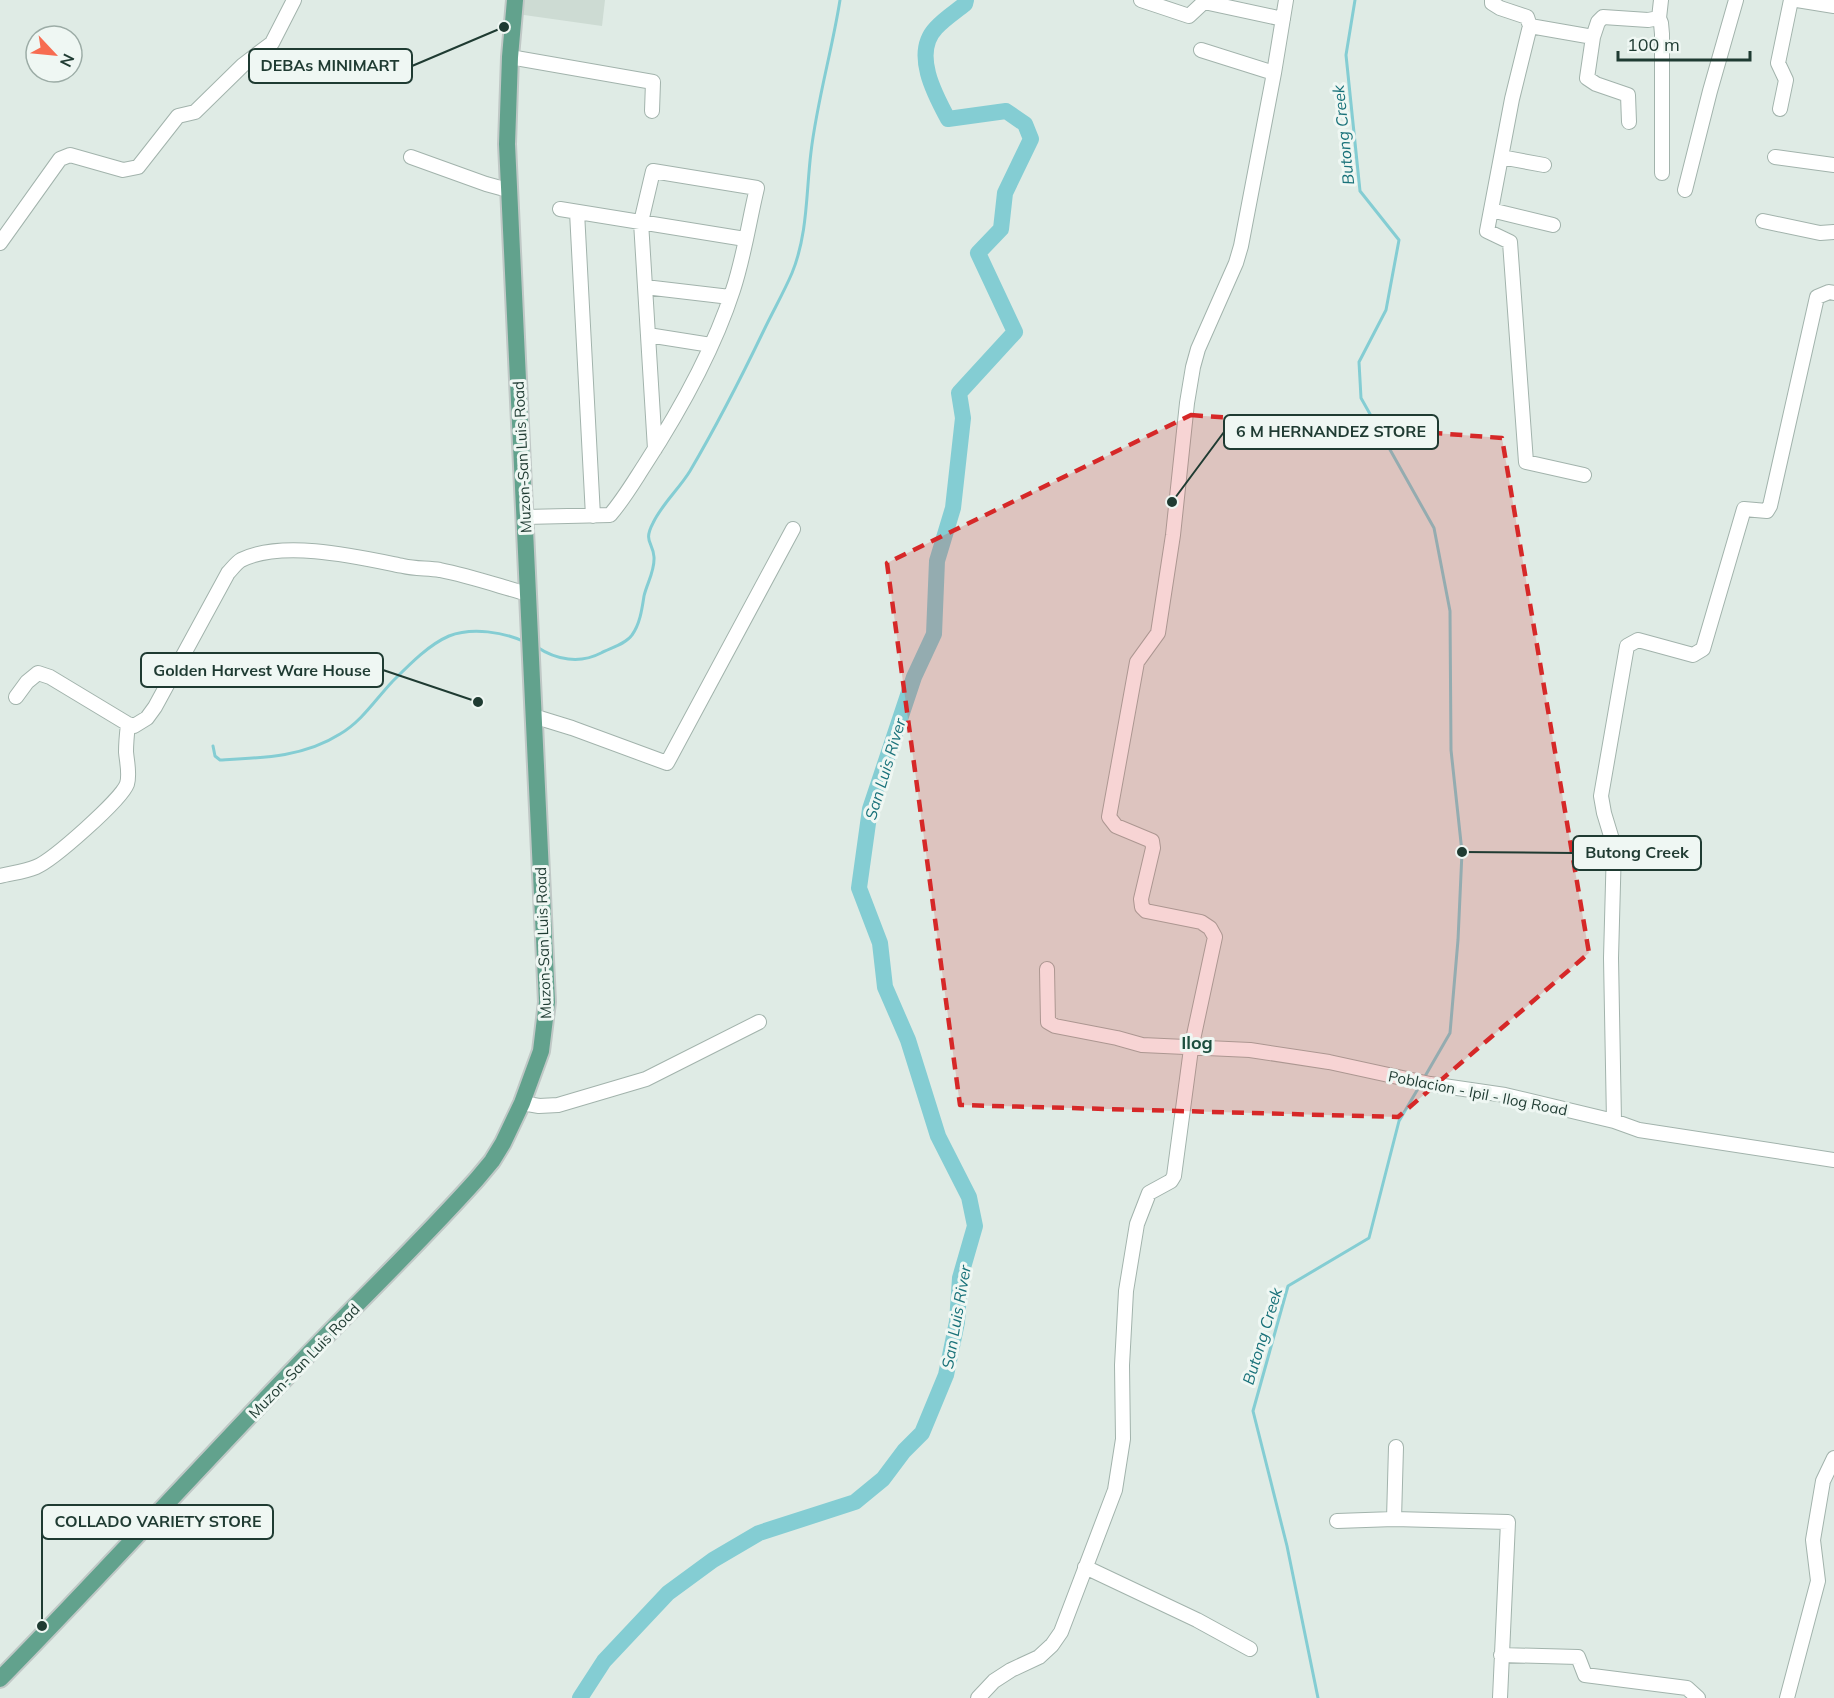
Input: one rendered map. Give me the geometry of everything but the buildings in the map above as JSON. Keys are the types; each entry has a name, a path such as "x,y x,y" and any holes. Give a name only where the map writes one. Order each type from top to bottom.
{"main road":[{"name":"Muzon-San Luis Road","path":"0,1679 73,1605 295,1367 370,1293 492,1161 522,1103 541,1051 547,1002 508,190 507,107 515,0"}],"street":[{"path":"0,243 60,159 70,155 123,170 138,167 178,116 195,112 243,64 272,43 294,0"},
{"path":"1141,0 1190,16 1204,2 1283,18"},
{"path":"978,1698 994,1681 1039,1657 1052,1646 1061,1632 1115,1490 1123,1439 1122,1365 1126,1291 1137,1224 1149,1193 1171,1181 1174,1176 1191,1049 1215,937 1210,928 1201,922 1146,910 1142,907 1140,899 1153,848 1152,841 1116,826 1109,817 1137,662 1158,633 1173,536 1193,367 1198,349 1236,263 1241,246 1286,0"},
{"path":"1492,0 1492,3 1500,8 1527,17 1530,26 1512,99 1487,231 1510,242 1526,462 1584,475"},
{"path":"1661,0 1659,18 1662,23 1662,173"},
{"path":"1685,190 1715,71 1736,0"},
{"path":"1779,109 1786,84 1785,75 1778,63 1791,0"},
{"path":"1797,0 1834,6"},
{"path":"1629,122 1628,96 1596,84 1587,78 1593,37 1598,22 1603,17 1648,20 1659,18"},
{"path":"1530,26 1593,37"},
{"path":"1201,50 1274,73"},
{"path":"510,57 653,82 651,111"},
{"path":"411,156 476,181 508,190"},
{"path":"1501,156 1544,165"},
{"path":"1775,157 1834,165"},
{"path":"525,518 610,515 655,449 671,423 711,345 730,297 757,188 653,171 641,222 655,449"},
{"path":"560,209 745,239"},
{"path":"1491,210 1553,225"},
{"path":"577,212 593,516"},
{"path":"1763,221 1820,233 1834,232"},
{"path":"645,287 730,297"},
{"path":"1614,1120 1611,958 1614,846 1601,796 1627,646 1638,640 1693,655 1703,649 1744,509 1767,511 1770,506 1817,297 1829,292 1834,293"},
{"path":"648,335 711,345"},
{"path":"653,424 671,423"},
{"path":"532,716 572,728 667,764 793,528"},
{"path":"16,697 27,682 38,673 50,677 134,726 151,713 228,573 242,560 262,553 282,551 339,554 406,567 446,571 528,594"},
{"path":"0,876 38,867 117,800 126,786 129,775 126,748 128,724"},
{"name":"Poblacion - Ipil - Ilog Road","path":"1047,969 1048,1022 1056,1026 1142,1045 1250,1050 1329,1062 1430,1084 1505,1095 1614,1120 1639,1130 1834,1160"},
{"path":"522,1103 539,1106 558,1105 646,1079 759,1022"},
{"path":"1394,1519 1396,1448"},
{"path":"1787,1698 1818,1581 1813,1540 1823,1481 1834,1458"},
{"path":"1337,1521 1394,1519 1508,1522 1500,1698"},
{"path":"1085,1567 1197,1620 1250,1649"},
{"path":"1501,1655 1578,1657 1585,1675 1687,1688 1698,1698"}],"highlighted area":[{"path":"1191,415 1502,438 1589,953 1398,1117 960,1105 887,563"}],"shaded area":[{"path":"518,0 605,0 602,26 517,14"}],"waterway":[{"path":"537,647 560,658 585,659 626,641 637,626 654,562 649,538 650,529 661,509 690,471 738,384 786,287 797,258 804,228 814,133 840,0"},
{"name":"San Luis River","path":"580,1698 604,1661 668,1593 713,1560 759,1533 855,1502 883,1479 904,1451 922,1433 946,1375 957,1322 960,1278 975,1226 969,1197 938,1136 908,1040 885,987 880,943 859,888 870,809 914,677 934,634 937,561 953,508 963,418 959,393 1015,332 978,253 1001,229 1005,193 1031,139 1025,124 1006,111 948,119 932,86 926,61 929,38 939,25 965,4 966,0"},
{"name":"Butong Creek","path":"1355,0 1346,55 1360,191 1399,240 1386,310 1359,362 1361,398 1434,528 1450,611 1451,750 1462,852 1458,940 1450,1033 1424,1078"},
{"path":"213,746 215,756 220,760 297,752 326,742 348,729 426,650 449,636 478,631 508,636 525,642"},
{"name":"Butong Creek","path":"1318,1698 1287,1546 1253,1411 1288,1286 1369,1238 1399,1121 1419,1087"}],"place":[{"name":"DEBAs MINIMART","path":"504,27"},
{"name":"6 M HERNANDEZ STORE","path":"1172,502"},
{"name":"Golden Harvest Ware House","path":"478,702"},
{"name":"Butong Creek","path":"1462,852"},
{"name":"COLLADO VARIETY STORE","path":"42,1626"}],"district":[{"name":"Ilog","path":"1197,1042"}]}
